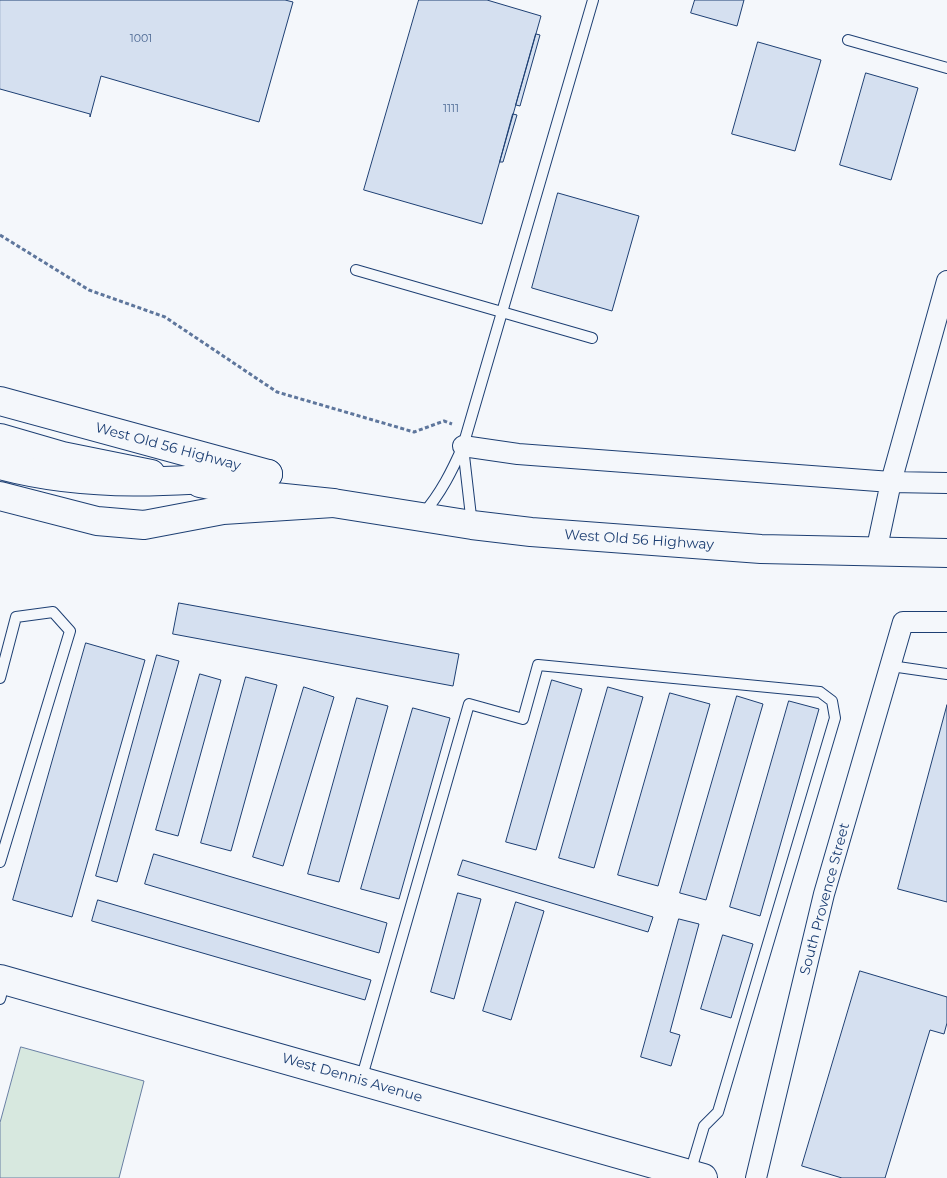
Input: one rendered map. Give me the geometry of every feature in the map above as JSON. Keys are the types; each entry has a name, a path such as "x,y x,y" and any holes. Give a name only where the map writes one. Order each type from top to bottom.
{"main road":[{"name":"West Old 56 Highway","path":"0,401 268,474 302,486 333,503"},
{"name":"West Old 56 Highway","path":"0,438 62,456 265,496 333,503 472,525 751,548 947,553"},
{"path":"0,465 63,479 112,482 189,481 268,474"},
{"path":"0,496 97,521 144,525 223,510 333,503"},
{"name":"West Dennis Avenue","path":"2,986 360,1081 696,1176"}],"street":[{"path":"876,552 890,482 947,281"},
{"path":"465,437 518,454 890,482 947,483"},
{"name":"South Provence Street","path":"756,1178 824,894 903,622 947,622"}],"lane":[{"path":"421,517 436,499 450,475 465,437 593,0"},
{"path":"848,40 947,68"},
{"path":"356,270 592,338"},
{"path":"465,437 472,525"},
{"path":"0,678 16,617 53,612 70,631 0,862"},
{"path":"360,1081 469,704 523,719 538,664 820,692 832,701 835,718 718,1112 704,1126 696,1176"},
{"path":"891,666 947,674"}],"path":[{"path":"0,235 89,290 165,317 277,392 414,432 444,422 465,437"}],"shaded area":[{"path":"21,1047 144,1081 119,1178 0,1178 0,1123"}],"building":[{"path":"0,0 285,0 293,2 259,122 101,76 90,117 90,114 0,89"},
{"path":"419,0 487,0 541,16 482,224 364,190"},
{"path":"695,0 744,0 737,26 691,13"},
{"path":"536,34 540,35 520,106 516,105"},
{"path":"758,42 821,60 795,151 732,134"},
{"path":"866,73 918,88 891,180 840,165"},
{"path":"513,114 517,115 503,162 500,162"},
{"path":"558,193 639,216 612,311 532,288"},
{"path":"179,603 459,654 453,686 173,634"},
{"path":"86,643 145,660 72,917 13,900"},
{"path":"157,655 179,661 117,882 96,876"},
{"path":"200,674 221,680 178,836 156,830"},
{"path":"246,677 277,685 231,851 201,843"},
{"path":"552,680 582,689 536,850 506,842"},
{"path":"304,687 334,697 283,866 253,857"},
{"path":"608,687 643,697 594,868 559,858"},
{"path":"670,693 710,704 658,886 618,875"},
{"path":"737,696 763,704 706,900 680,893"},
{"path":"357,698 388,706 339,882 308,874"},
{"path":"789,701 819,709 760,916 730,907"},
{"path":"947,705 947,902 898,889"},
{"path":"413,708 450,718 399,899 361,889"},
{"path":"154,854 387,923 379,953 145,884"},
{"path":"463,860 653,917 648,932 458,875"},
{"path":"458,893 481,899 454,999 431,992"},
{"path":"98,900 371,980 365,1000 92,921"},
{"path":"516,902 544,911 511,1020 483,1011"},
{"path":"679,919 699,924 670,1032 680,1035 671,1066 641,1057"},
{"path":"723,935 753,944 731,1018 701,1009"},
{"path":"860,971 947,997 947,1023 944,1034 930,1030 885,1178 842,1178 802,1166"}]}
